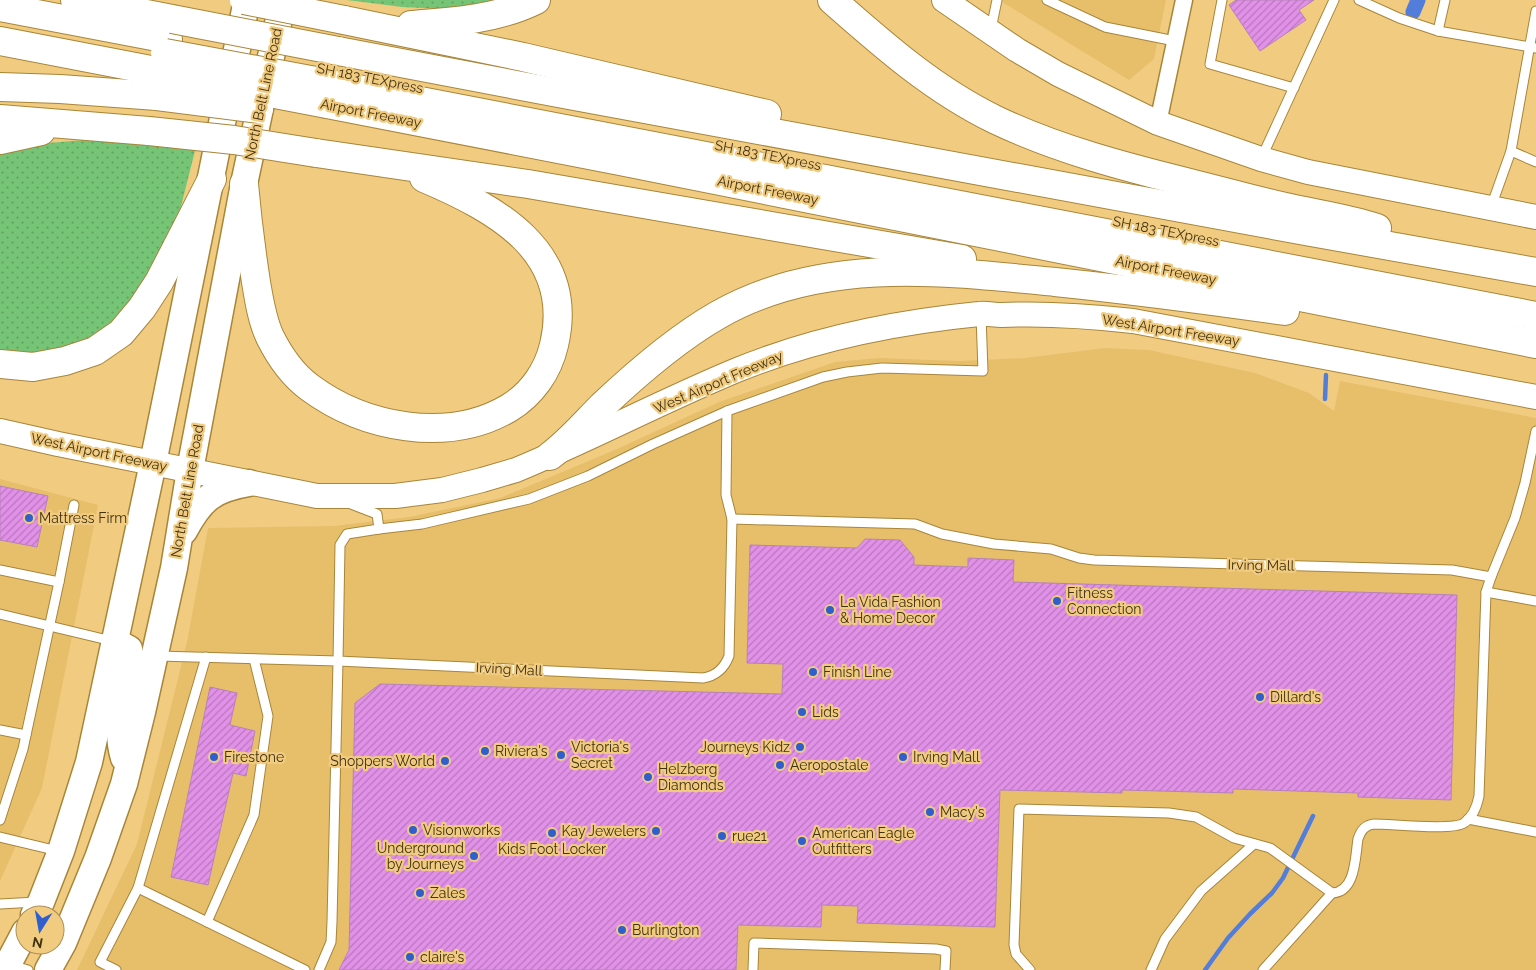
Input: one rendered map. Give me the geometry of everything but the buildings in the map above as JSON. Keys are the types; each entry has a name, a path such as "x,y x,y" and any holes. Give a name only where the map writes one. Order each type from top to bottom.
{"highway":[{"name":"Airport Freeway","path":"75,0 165,56"},
{"path":"245,0 524,57 846,132 932,162"},
{"path":"372,25 428,24 490,16 522,7 536,0"},
{"path":"832,0 916,72 953,96 996,120 1045,140 1152,173 1285,207 1354,221 1493,265"},
{"path":"840,0 871,34"},
{"path":"0,6 165,56"},
{"path":"0,21 165,56 331,86"},
{"name":"Airport Freeway","path":"0,41 165,56 331,86 569,95 1536,272"},
{"path":"0,87 60,89 165,56"},
{"name":"Airport Freeway","path":"331,86 434,125 1536,344"},
{"name":"SH 183 TEXpress","path":"331,86 1536,302"},
{"name":"SH 183 TEXpress","path":"331,86 1536,316"},
{"path":"0,119 90,125 234,140 538,186 1145,292"},
{"path":"0,140 57,128 90,125"},
{"path":"244,184 251,252 260,308 269,336 284,362 308,386 337,405 372,420 411,427 449,428 483,420 510,407 535,386 551,358 558,326 557,295 547,267 530,242 506,221 438,184 386,164"},
{"path":"0,364 33,367 65,362 95,352 121,333 142,308 159,282 212,179"},
{"path":"550,456 604,404 694,330 721,314 762,295 818,279 849,274 883,271 987,275 1145,292 1387,325 1536,355"}],"main road":[{"path":"38,905 61,851 89,762 212,179 245,0"},
{"name":"North Belt Line Road","path":"48,970 63,943 98,858 128,768 155,656 179,540 190,470 244,184 283,0"},
{"path":"944,0 1017,50 1058,74 1158,123 1261,159 1308,172 1536,217"},
{"name":"West Airport Freeway","path":"0,431 317,496 395,496 442,490 516,470 715,380 781,354 881,328 933,319 981,314 1069,315 1134,321 1536,397"},
{"path":"179,540 191,516 205,501 222,488 248,483"},
{"path":"114,642 129,649 131,659 120,722 120,744 128,768"}],"street":[{"path":"1158,123 1184,0"}],"lane":[{"path":"990,32 997,0"},
{"path":"1047,0 1105,27 1175,41"},
{"path":"1222,0 1210,64 1294,88"},
{"path":"1261,159 1334,0"},
{"path":"1359,0 1399,18 1438,31 1533,47"},
{"path":"1438,31 1445,0"},
{"path":"1491,208 1511,150 1533,47 1536,11"},
{"path":"1511,150 1536,162"},
{"path":"319,970 331,942 340,544 347,534 422,524 529,499 588,476 727,410 807,382 860,370 891,368 982,371 981,314"},
{"path":"727,410 726,495 732,519"},
{"path":"1263,970 1332,893 1343,890 1350,882 1358,839 1360,833 1368,825 1455,827 1465,823 1476,809 1479,796 1486,592 1515,518 1525,483 1536,431"},
{"path":"317,496 349,502 377,514 379,529"},
{"path":"0,820 26,735 60,582 74,505"},
{"name":"Irving Mall","path":"338,661 698,678 711,676 723,667 729,656 732,519 915,524 942,534 994,544 1051,549 1079,558 1094,560 1452,570 1491,577"},
{"path":"0,570 60,582"},
{"path":"1486,592 1536,601"},
{"path":"0,614 114,642"},
{"path":"155,656 338,661"},
{"path":"116,970 100,962 138,888 206,657"},
{"path":"207,922 254,815 268,716 254,658"},
{"path":"0,730 26,735"},
{"path":"1030,970 1016,954 1014,945 1019,809 1187,815 1203,820 1234,838 1270,848 1332,893"},
{"path":"1468,819 1536,832"},
{"path":"0,837 61,851"},
{"path":"1150,970 1165,939 1201,891 1254,844"},
{"path":"138,888 305,970"},
{"path":"0,904 15,906"},
{"path":"753,970 754,943 936,949 946,951 945,970"}],"shaded area":[{"path":"999,0 1166,0 1154,59 1129,80"},
{"name":"Irving Mall","path":"1105,348 1149,350 1255,373 1309,393 1334,411 1340,381 1536,418 1536,970 77,970 137,844 187,642 208,528 334,526 409,517 500,498 617,449 719,402 835,362 879,358 958,361 1025,358"},
{"path":"0,479 98,505 42,788 0,881"}],"green space":[{"path":"347,0 505,0 445,9 402,7"},
{"path":"98,139 196,147 177,222 132,306 102,331 63,350 21,354 0,351 0,153 35,144"}],"waterway":[{"path":"1413,12 1418,0"},
{"path":"1325,399 1326,375"},
{"path":"1205,970 1228,938 1272,893 1283,878 1313,816"}],"place":[{"name":"Mattress Firm","path":"29,518"},
{"name":"Fitness Connection","path":"1057,601"},
{"name":"La Vida Fashion & Home Decor","path":"830,610"},
{"name":"Finish Line","path":"813,672"},
{"name":"Dillard's","path":"1260,697"},
{"name":"Lids","path":"802,712"},
{"name":"Journeys Kidz","path":"800,747"},
{"name":"Riviera's","path":"485,751"},
{"name":"Victoria's Secret","path":"561,755"},
{"name":"Firestone","path":"214,757"},
{"name":"Irving Mall","path":"903,757"},
{"name":"Shoppers World","path":"445,761"},
{"name":"Aeropostale","path":"780,765"},
{"name":"Helzberg Diamonds","path":"648,777"},
{"name":"Macy's","path":"930,812"},
{"name":"Visionworks","path":"413,830"},
{"name":"Kay Jewelers","path":"656,831"},
{"name":"Kids Foot Locker","path":"552,833"},
{"name":"rue21","path":"722,836"},
{"name":"American Eagle Outfitters","path":"802,841"},
{"name":"Underground by Journeys","path":"474,856"},
{"name":"Zales","path":"420,893"},
{"name":"Burlington","path":"622,930"},
{"name":"claire's","path":"410,957"}]}
